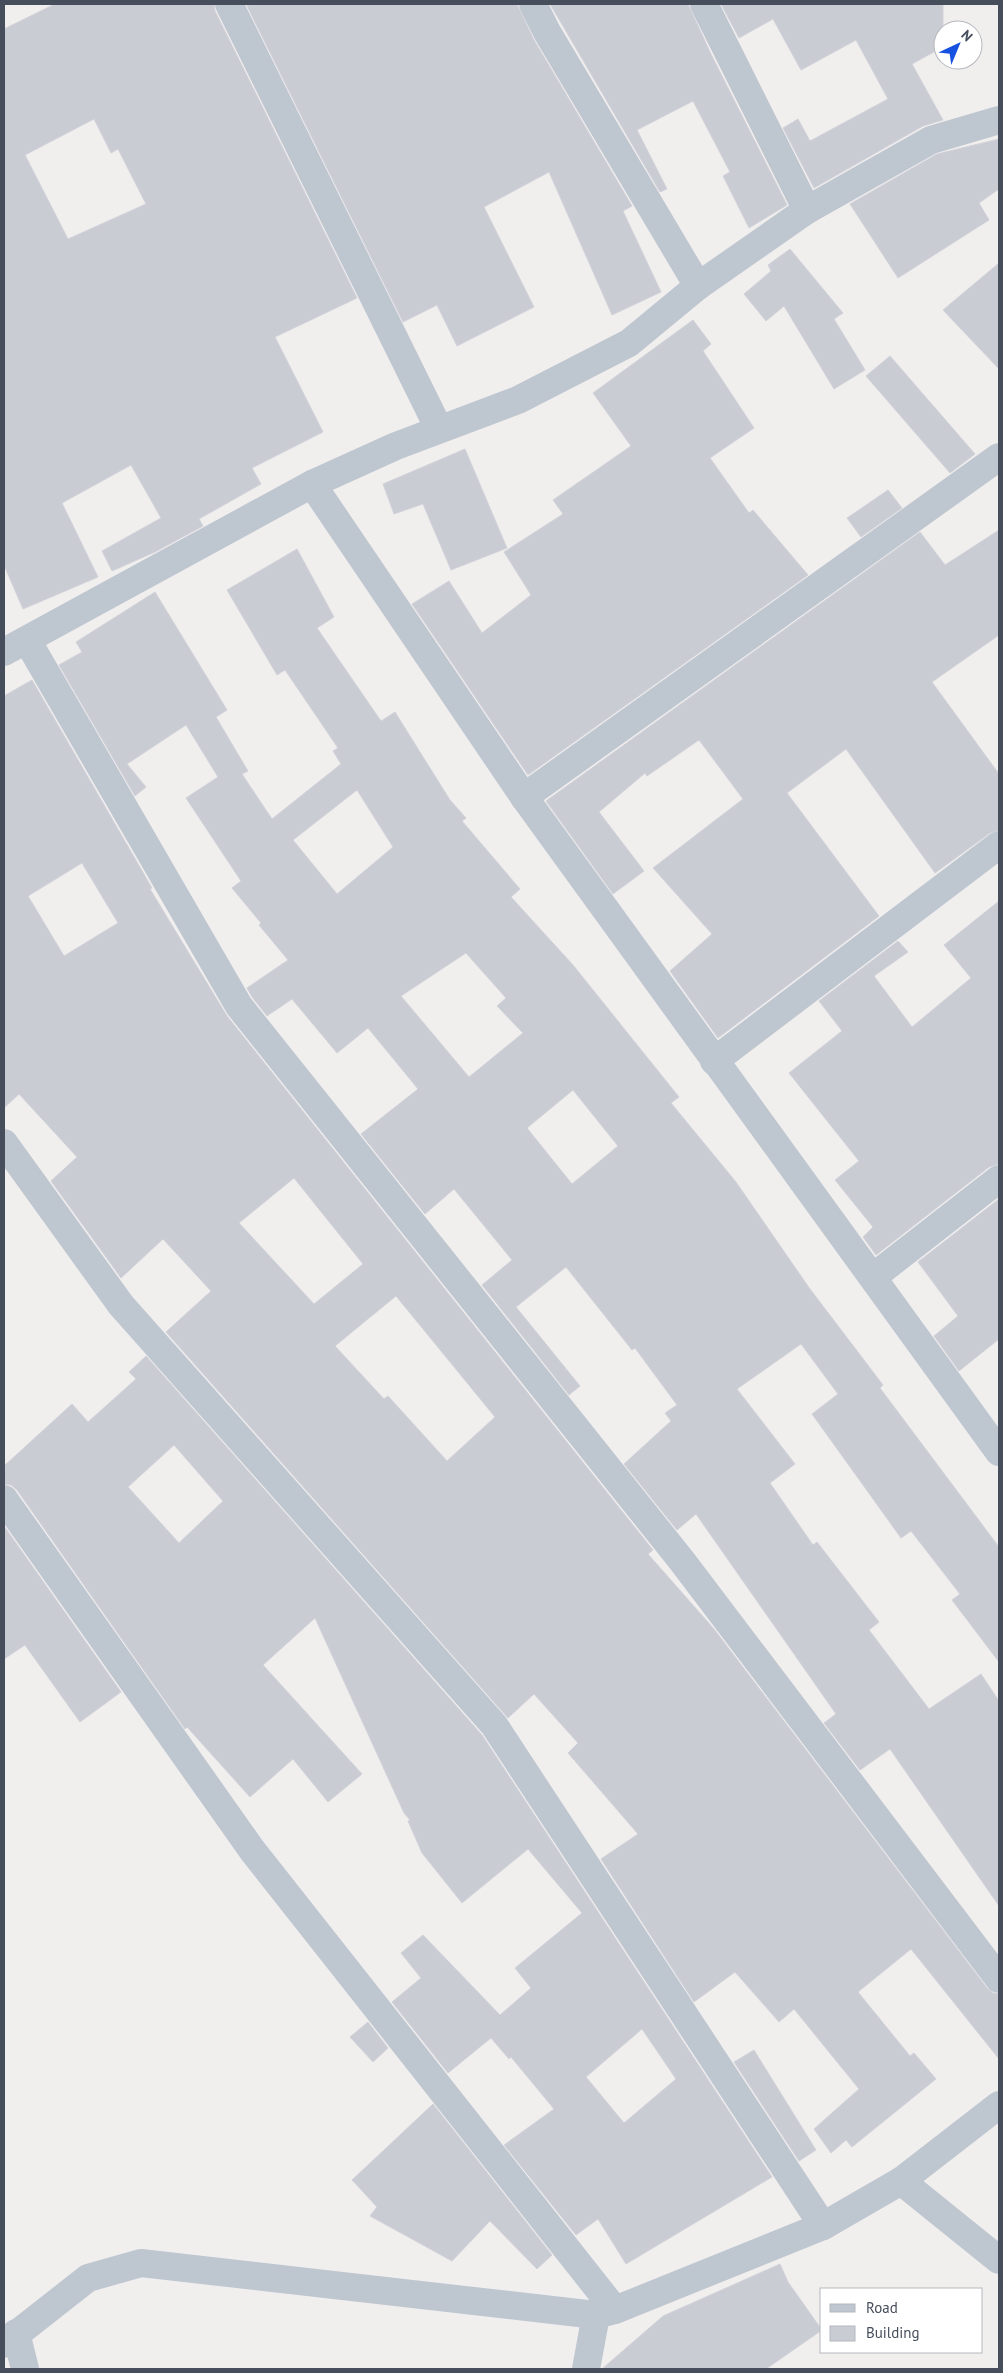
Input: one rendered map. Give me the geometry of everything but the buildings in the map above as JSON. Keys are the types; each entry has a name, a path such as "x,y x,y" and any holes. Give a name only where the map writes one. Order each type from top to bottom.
{"street":[{"path":"228,4 439,429"},
{"path":"533,4 547,32 698,286"},
{"path":"704,4 806,210"},
{"path":"999,120 931,140 806,210 698,286 629,343 518,400 396,446 312,484 16,646 239,1006 682,1560 999,1979"},
{"path":"524,797 999,457"},
{"path":"312,484 524,797 999,1452"},
{"path":"714,1061 999,845"},
{"path":"4,1143 121,1305 494,1725 823,2226"},
{"path":"872,1277 999,1179"},
{"path":"4,1499 252,1850 606,2312"},
{"path":"25,2369 10,2338 88,2278 141,2263 606,2312 823,2226 902,2181 999,2105"},
{"path":"902,2181 999,2260"},
{"path":"586,2369 606,2312"}]}
